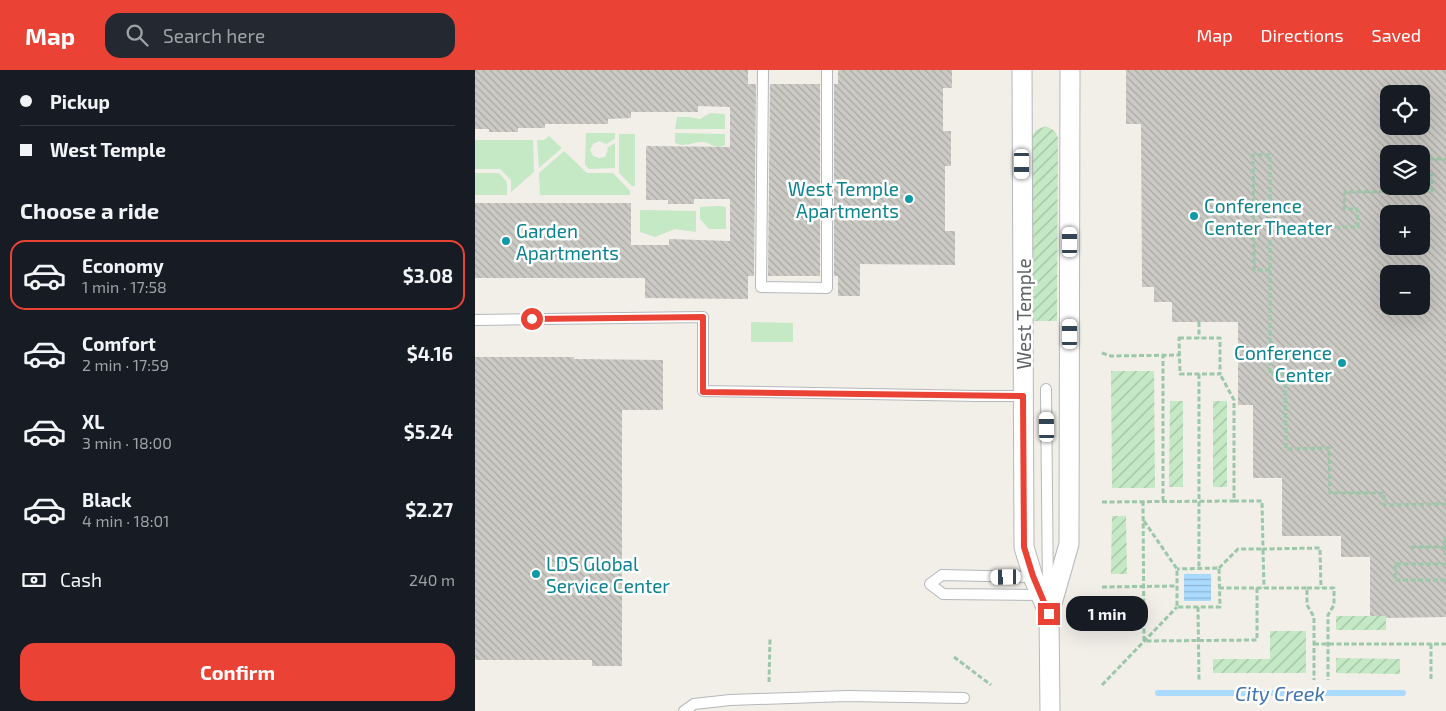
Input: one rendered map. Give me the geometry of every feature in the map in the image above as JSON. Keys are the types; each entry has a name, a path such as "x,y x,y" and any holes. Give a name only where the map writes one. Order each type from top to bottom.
{"street":[{"name":"West Temple","path":"1022,70 1024,547 1033,576 1049,614"},
{"name":"West Temple","path":"1050,711 1049,614 1069,544 1070,70"}],"lane":[{"path":"763,70 761,287 827,288 827,70"},
{"path":"475,320 703,317 703,392 1023,396"},
{"path":"1046,389 1049,614"},
{"path":"1033,576 942,576 930,584 943,594 1042,595"},
{"path":"684,711 694,704 730,700 847,696 964,698"}],"path":[{"path":"1270,270 1254,270 1253,155 1270,155 1271,374 1285,374 1286,449 1329,448 1330,493 1384,493 1384,505 1446,504"},
{"path":"1430,159 1446,159"},
{"path":"1430,175 1432,175 1432,191 1430,191"},
{"path":"1270,228 1357,227 1357,209 1344,209 1345,192 1380,192"},
{"path":"1199,322 1199,338"},
{"path":"1220,374 1180,374 1179,338 1220,338 1220,374 1234,400 1235,501"},
{"path":"1101,353 1111,356 1180,355"},
{"path":"1163,356 1163,501"},
{"path":"1199,374 1199,568"},
{"path":"1143,501 1144,641"},
{"path":"1102,502 1263,501 1263,588"},
{"path":"1102,685 1177,607 1177,569 1143,520"},
{"path":"1446,539 1446,554"},
{"path":"1411,547 1445,547"},
{"path":"1177,569 1219,568 1239,549 1320,548 1321,588"},
{"path":"1446,564 1395,564 1395,580 1446,580"},
{"path":"1177,607 1219,607 1219,568"},
{"path":"1102,587 1177,586"},
{"path":"1219,588 1334,588 1334,605 1328,616 1328,680"},
{"path":"1144,641 1257,640 1257,588"},
{"path":"1307,588 1307,605 1314,617 1314,680"},
{"path":"1198,607 1199,681"},
{"path":"769,682 770,638"},
{"path":"1314,644 1446,644"},
{"path":"1431,644 1431,680"},
{"path":"955,657 991,685"}],"green space":[{"path":"710,113 725,114 725,129 675,129 677,117 700,119"},
{"path":"1046,126 1055,131 1058,138 1057,321 1031,321 1032,137 1036,130"},
{"path":"586,133 615,133 615,139 606,144 599,141 593,144 590,150 593,156 605,157 607,148 615,143 615,168 589,169 585,165"},
{"path":"675,133 725,134 725,145 716,147 703,142 686,145 679,144 675,143"},
{"path":"619,134 635,134 635,186 632,186 619,173"},
{"path":"549,136 562,148 539,168 537,140 544,140"},
{"path":"475,140 533,140 534,172 511,192 511,180 500,169 475,169"},
{"path":"564,151 587,173 613,173 630,191 630,195 540,195 539,173"},
{"path":"475,173 499,173 507,182 507,195 475,195"},
{"path":"700,207 726,207 726,229 709,229 700,219"},
{"path":"640,210 696,211 696,232 675,229 655,237 640,232"},
{"path":"751,322 793,323 793,342 751,342"},
{"path":"1111,371 1154,371 1155,488 1112,488"},
{"path":"1170,401 1183,401 1183,487 1169,487"},
{"path":"1213,401 1227,401 1227,487 1213,487"},
{"path":"1112,516 1126,516 1127,574 1111,574"},
{"path":"1336,616 1386,616 1386,630 1336,630"},
{"path":"1270,631 1306,631 1306,673 1213,673 1213,659 1270,659"},
{"path":"1336,658 1400,659 1400,674 1336,673"}],"water":[{"path":"1184,574 1211,574 1211,601 1184,601"}],"building":[{"path":"475,70 748,70 748,84 756,84 754,276 748,276 748,299 645,298 645,278 475,278 475,203 631,203 631,245 669,245 669,239 730,241 730,199 694,199 694,204 668,204 668,200 646,200 646,146 730,147 730,107 698,106 698,112 631,112 631,118 608,119 608,124 545,124 545,128 518,128 518,132 489,132 489,129 475,129"},
{"name":"West Temple Apartments","path":"838,70 952,70 952,88 943,88 943,131 951,131 951,166 945,166 945,231 955,231 955,265 860,264 860,296 838,296 838,276 834,276 834,84 838,84"},
{"name":"Conference Center","path":"1126,70 1446,70 1446,617 1386,618 1386,616 1370,616 1370,557 1341,557 1341,536 1282,536 1282,478 1253,478 1253,405 1238,405 1238,322 1172,322 1172,302 1154,302 1154,287 1142,287 1141,124 1126,124"},
{"path":"770,84 820,84 820,276 768,276"},
{"path":"475,357 574,357 574,359 663,360 663,410 622,410 622,666 592,666 592,660 475,660"}],"waterway":[{"name":"City Creek","path":"1158,693 1403,693"}],"place":[{"name":"West Temple Apartments","path":"909,199"},
{"name":"Conference Center Theater","path":"1194,216"},
{"name":"Garden Apartments","path":"506,241"},
{"name":"Conference Center","path":"1342,363"},
{"name":"LDS Global Service Center","path":"536,574"}],"route":[{"path":"532,319 703,317 703,392 1023,396 1024,547 1033,576 1049,614"}]}
